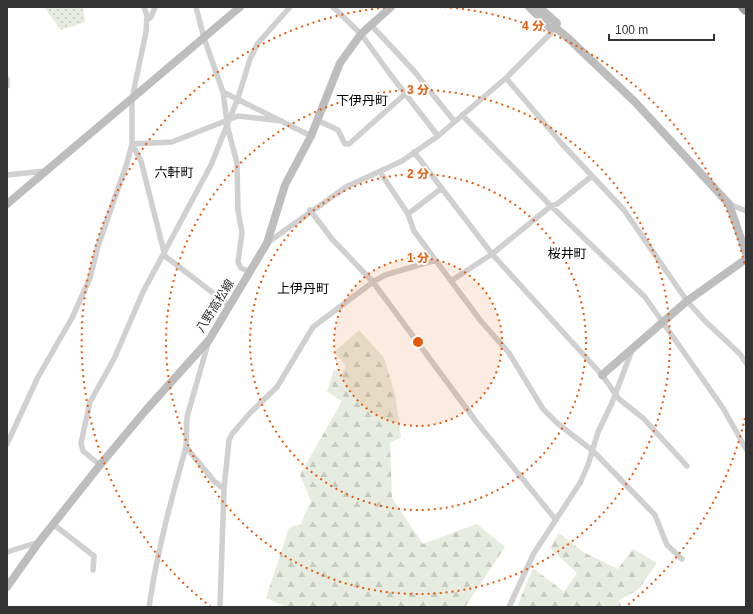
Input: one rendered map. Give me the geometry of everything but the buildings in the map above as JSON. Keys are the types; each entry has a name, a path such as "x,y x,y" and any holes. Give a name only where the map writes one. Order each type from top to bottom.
{"highway":[{"path":"743,7 746,10"}],"street":[{"path":"7,444 38,377 72,318 90,278 98,246 116,199 132,144 132,99 147,20 144,7"},
{"path":"147,20 155,7"},
{"path":"196,7 204,38 223,92 228,119 228,129 237,163 238,211 242,232 238,262 241,268 250,272"},
{"path":"7,204 240,7"},
{"path":"100,465 83,450 81,444 90,402 114,359 143,292 166,252 211,165 228,119 238,98 250,59 258,43 290,7"},
{"path":"333,7 361,34 438,136"},
{"name":"八野高松線","path":"7,587 39,542 100,465 146,410 209,340 267,243 285,185 311,136 340,63 361,34 392,7"},
{"path":"529,7 550,28 556,28 634,102 729,204 746,253"},
{"path":"267,243 310,210 346,187 402,161 438,136 506,78 556,28 557,23 539,7"},
{"path":"371,25 414,71 454,121"},
{"path":"506,78 563,145 624,210 687,301 705,321 740,354 746,363"},
{"path":"7,79 7,86"},
{"path":"223,92 238,98 311,136"},
{"path":"317,120 338,130 345,144 349,144 405,94"},
{"path":"462,115 551,206 645,297 723,408 746,448"},
{"path":"132,144 172,142 238,116 282,121"},
{"path":"132,144 141,161 163,248 166,252 165,256 230,306"},
{"path":"414,152 492,254 602,375 616,392 619,399 643,418 687,466"},
{"path":"7,175 45,171"},
{"path":"380,172 408,214 414,231 480,320 509,353 543,409 593,451 655,515 668,545 682,559"},
{"path":"451,281 492,254 551,206 557,204 592,176"},
{"path":"408,214 442,188"},
{"path":"729,204 746,211"},
{"path":"310,210 332,238 373,282 478,424 556,520"},
{"path":"602,375 687,301 746,259"},
{"path":"220,607 224,489 229,440 232,434 250,413 277,387 313,327 373,282 385,275 436,260"},
{"path":"149,607 156,563 169,507 186,447 187,417 209,340"},
{"path":"509,607 534,553 580,483 593,451 598,432 616,392 632,348"},
{"path":"186,447 215,482 224,489"},
{"path":"53,524 94,556 93,570"},
{"path":"7,552 39,542"}],"green space":[{"path":"44,7 83,7 85,22 61,30"},
{"path":"359,330 384,358 395,394 401,437 390,443 392,498 423,544 477,524 505,547 465,607 287,607 266,598 289,528 301,524 311,501 300,475 342,401 327,392 334,370 342,374 346,366 334,352"},
{"path":"559,533 583,552 618,569 633,549 657,563 638,590 619,600 621,607 517,607 533,568 564,592 577,573 550,548"}],"district":[{"name":"下伊丹町","path":"362,100"},
{"name":"六軒町","path":"174,172"},
{"name":"桜井町","path":"567,253"},
{"name":"上伊丹町","path":"303,288"}]}
